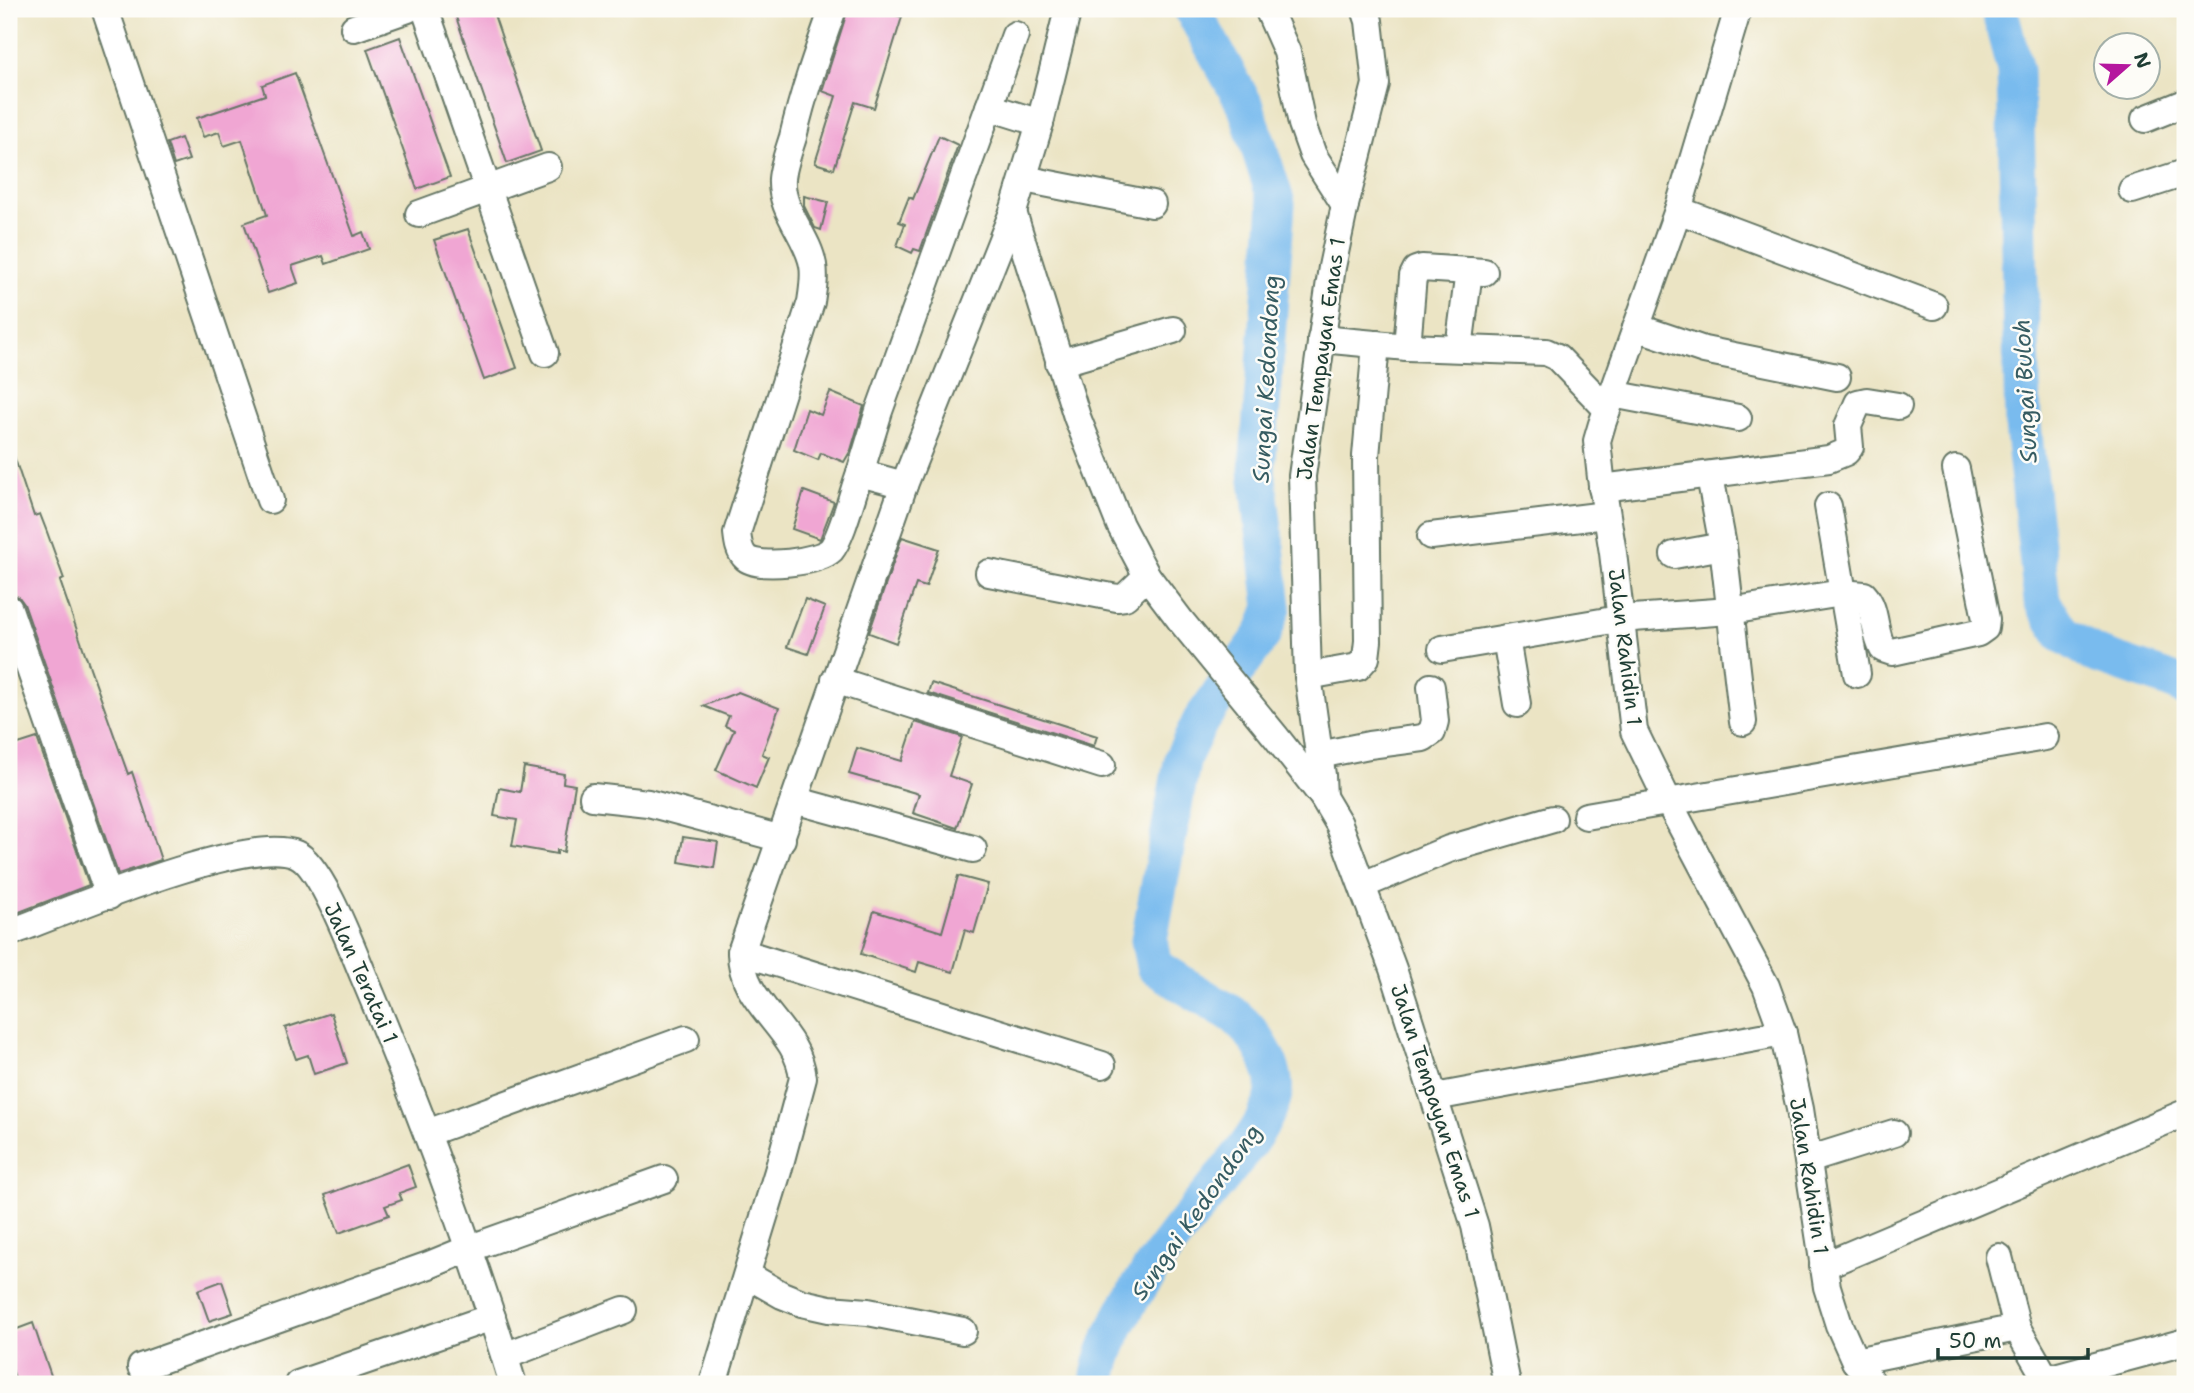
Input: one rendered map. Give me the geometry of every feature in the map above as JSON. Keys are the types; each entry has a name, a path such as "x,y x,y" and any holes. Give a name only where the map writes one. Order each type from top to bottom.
{"street":[{"path":"105,9 270,500"},
{"path":"354,28 408,9"},
{"path":"425,9 545,353"},
{"path":"833,9 805,87 782,180 787,205 813,263 814,284 811,302 737,533 741,552 753,562 770,564 813,559 826,554 835,543 879,411 1015,35"},
{"path":"713,1384 803,1078 802,1064 796,1050 749,989 741,965 741,952 904,485 1013,212 1040,123 1068,9"},
{"path":"1268,9 1287,52 1302,124 1313,155 1345,205"},
{"name":"Jalan Tempayan Emas 1","path":"1323,797 1308,676 1302,476 1332,267 1376,83 1369,21 1365,9"},
{"name":"Jalan Rahidin 1","path":"1738,9 1678,211 1597,441 1634,731 1766,986 1783,1033 1800,1109 1827,1287 1839,1325 1856,1361 1873,1384"},
{"path":"2145,119 2185,103"},
{"path":"989,107 1040,123"},
{"path":"419,214 548,167"},
{"path":"2132,190 2185,173"},
{"path":"1024,179 1152,204"},
{"path":"1678,211 1934,306"},
{"name":"Jalan Tempayan Emas 1","path":"1013,212 1077,417 1116,513 1147,576 1323,797 1339,824 1363,885 1435,1097 1475,1226 1507,1384"},
{"path":"1407,346 1413,276 1416,270 1476,271 1459,348"},
{"path":"1636,327 1704,350 1837,377"},
{"path":"1059,363 1173,330"},
{"path":"1321,339 1546,352 1557,357 1610,401 1738,418"},
{"path":"1308,676 1357,667 1366,658 1366,456 1376,344"},
{"path":"1602,488 1829,459 1846,452 1850,447 1848,426 1858,403 1867,401 1898,406"},
{"path":"1442,649 1619,619 1730,611 1842,593 1864,595 1871,603 1878,640 1883,649 1892,652 1978,633 1985,628 1986,619 1956,469"},
{"path":"860,473 904,485"},
{"path":"1710,476 1723,546 1744,722"},
{"path":"1828,506 1857,674"},
{"path":"1431,536 1606,515"},
{"path":"1674,555 1723,546"},
{"path":"989,572 1117,598 1125,597 1147,576"},
{"path":"9,609 109,896"},
{"path":"1506,638 1517,705"},
{"path":"835,680 1102,765"},
{"path":"1319,755 1423,738 1432,732 1435,721 1431,687"},
{"path":"1586,816 2045,737"},
{"path":"593,797 648,803 782,839"},
{"path":"794,800 973,849"},
{"path":"1363,885 1449,849 1553,819"},
{"name":"Jalan Teratai 1","path":"9,933 202,862 254,852 296,853 305,860 336,910 403,1069 492,1317 513,1384"},
{"path":"741,952 1102,1065"},
{"path":"1435,1097 1783,1033"},
{"path":"427,1133 686,1039"},
{"path":"1823,1266 2185,1113"},
{"path":"1808,1160 1894,1133"},
{"path":"141,1367 664,1179"},
{"path":"1999,1257 2017,1328 2045,1377 2051,1378 2185,1342"},
{"path":"747,1275 802,1303 829,1309 868,1311 963,1331"},
{"path":"505,1356 624,1310"},
{"path":"298,1384 492,1317"},
{"path":"1856,1361 2017,1328"}],"building":[{"path":"456,9 492,9 541,151 507,163 456,17"},
{"path":"848,9 876,9 902,17 874,108 855,102 834,169 815,163 836,96 822,91"},
{"path":"400,37 450,177 417,189 367,49"},
{"path":"295,73 354,236 363,232 369,249 326,264 323,256 292,266 298,283 268,293 244,223 267,215 242,140 224,146 219,132 203,137 197,118 265,95 262,85"},
{"path":"939,136 958,145 920,251 914,249 912,253 897,246 905,224 899,222 909,197 913,199"},
{"path":"181,138 189,160 174,165 167,143"},
{"path":"804,196 828,202 821,230 815,228 804,206"},
{"path":"468,229 517,368 484,380 434,240"},
{"path":"830,392 864,406 851,450 844,462 821,453 818,460 794,450 807,409 821,415"},
{"path":"12,450 34,516 40,514 47,532 64,579 60,581 89,665 128,774 132,772 161,860 118,874 24,604 19,597 11,594 9,588 9,451"},
{"path":"804,491 834,502 820,539 792,529"},
{"path":"902,537 939,549 926,587 916,584 896,643 869,633"},
{"path":"805,599 825,607 808,654 787,647"},
{"path":"931,683 1097,736 1094,746 928,693"},
{"path":"738,692 779,708 762,754 769,757 756,788 716,770 734,730 725,726 729,716 703,706"},
{"path":"915,722 962,737 949,776 972,784 957,828 913,813 919,794 849,774 857,748 902,761"},
{"path":"37,738 89,885 9,916 9,747"},
{"path":"524,767 564,774 563,783 575,785 564,852 557,850 557,854 512,846 517,820 494,816 499,788 520,792"},
{"path":"683,837 718,842 714,868 679,862"},
{"path":"958,876 988,884 974,933 965,930 953,972 919,962 916,972 861,954 874,911 942,932"},
{"path":"331,1013 347,1063 314,1074 308,1055 296,1059 285,1028"},
{"path":"408,1164 416,1187 399,1193 402,1200 385,1206 389,1215 339,1233 325,1195"},
{"path":"222,1281 233,1313 209,1321 198,1290"},
{"path":"33,1323 54,1384 17,1384 9,1360 9,1332"}],"waterway":[{"name":"Sungai Kedondong","path":"1098,1384 1103,1360 1127,1306 1162,1253 1255,1135 1272,1101 1274,1090 1271,1067 1252,1034 1233,1015 1154,966 1149,940 1183,757 1201,720 1263,634 1273,607 1257,471 1277,204 1246,107 1192,9"},
{"name":"Sungai Buloh","path":"1999,9 2015,70 2023,425 2042,601 2062,634 2094,654 2170,680 2185,688"}]}
